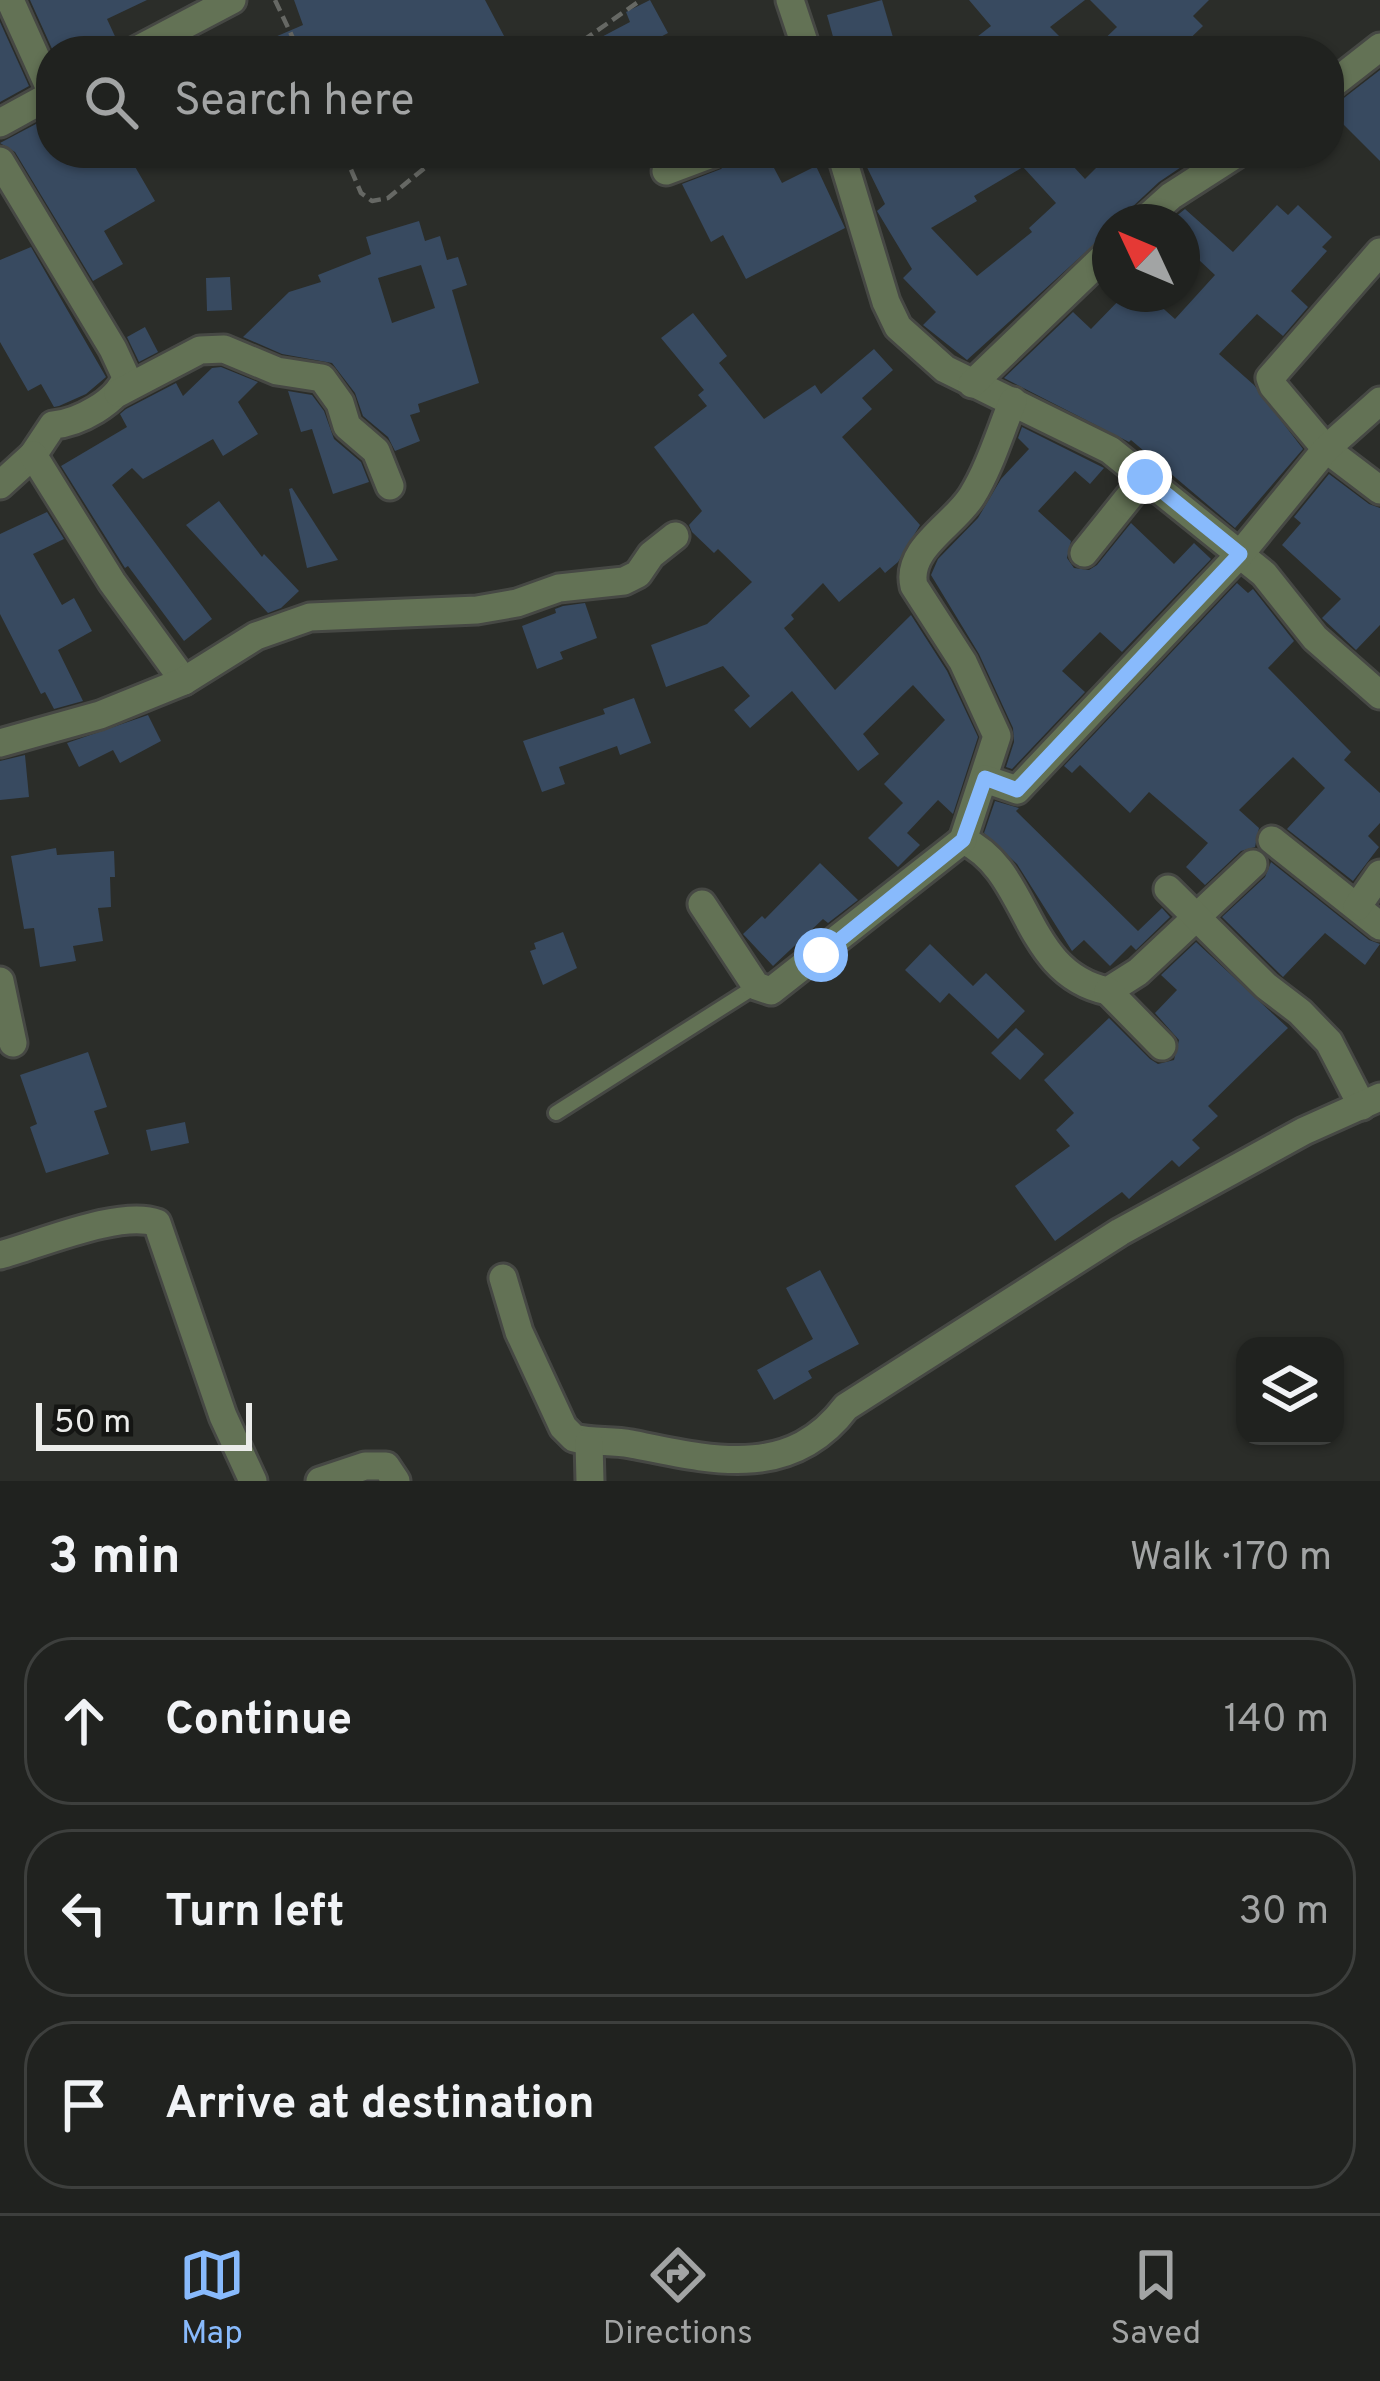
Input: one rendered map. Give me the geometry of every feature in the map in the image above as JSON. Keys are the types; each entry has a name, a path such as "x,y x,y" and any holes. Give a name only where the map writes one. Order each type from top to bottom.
{"street":[{"path":"10,0 36,59"},
{"path":"164,36 232,0"},
{"path":"790,0 802,36"},
{"path":"1344,75 1380,47"},
{"path":"0,123 36,102"},
{"path":"0,161 113,349 126,377 118,393"},
{"path":"666,171 674,168"},
{"path":"846,168 898,327 945,369 1110,450 1264,574 1316,638 1380,695"},
{"path":"1162,204 1215,168"},
{"path":"1380,252 1270,377 1326,449 1380,490"},
{"path":"972,384 1092,267"},
{"path":"0,485 33,455 53,425 71,423 118,393 213,347 277,371 322,378 340,403 347,426 376,451 390,486"},
{"path":"702,904 756,986 771,991 963,840 997,736 963,662 910,573 915,560 970,500 1012,401"},
{"path":"985,778 1017,790 1240,554 1326,449 1380,401"},
{"path":"33,455 112,582 184,681"},
{"path":"1084,553 1145,477"},
{"path":"0,742 100,715 184,681 256,636 310,617 477,610 517,603 559,588 624,581 638,574 675,536"},
{"path":"963,840 977,847 1021,902 1052,960 1086,986 1108,991 1162,1046"},
{"path":"1272,840 1380,926"},
{"path":"1108,991 1138,972 1199,919 1253,865"},
{"path":"1358,907 1380,874"},
{"path":"503,1278 518,1332 563,1426 574,1438 628,1443 732,1466 784,1457 830,1432 846,1407 1120,1232 1304,1131 1371,1101 1329,1042 1168,889"},
{"path":"0,980 13,1043"},
{"path":"0,1255 100,1226 157,1223 224,1416 253,1481"},
{"path":"589,1442 590,1481"},
{"path":"320,1481 365,1466 386,1466 396,1481"}],"lane":[{"path":"556,1113 756,986"}],"path":[{"path":"275,0 292,36"},
{"path":"589,36 641,0"},
{"path":"350,168 361,193 372,201 388,198 425,168"}],"building":[{"path":"30,0 147,0 107,19 115,36 46,36"},
{"path":"294,0 485,0 504,36 277,36 303,25"},
{"path":"650,0 668,33 603,36 630,22 626,12"},
{"path":"882,0 893,36 833,36 827,15"},
{"path":"969,0 1085,0 1050,27 1059,36 978,36 991,26"},
{"path":"1090,0 1209,0 1193,16 1203,26 1193,36 1108,36 1117,27"},
{"path":"0,22 29,86 0,102"},
{"path":"1380,70 1380,161 1344,125 1344,98"},
{"path":"36,124 36,168 136,168 155,201 104,231 123,264 93,281 15,152 0,143"},
{"path":"774,168 782,183 817,168 845,228 746,279 723,235 711,242 682,184 721,169"},
{"path":"867,168 1021,168 931,228 977,276 1032,232 1029,228 1056,203 1024,168 1075,168 1085,179 1096,168 1180,168 1135,204 1092,204 1092,246 967,360 923,325 936,312 903,278 912,269 877,211 885,204"},
{"path":"1277,205 1288,215 1298,205 1332,237 1322,247 1327,251 1291,291 1308,307 1283,336 1257,314 1219,354 1254,385 1303,449 1235,528 1131,440 1004,378 1073,312 1091,329 1108,312 1167,312 1175,319 1181,312 1200,312 1200,292 1215,275 1200,261 1200,222 1233,252"},
{"path":"419,221 425,241 440,236 447,260 458,257 467,285 452,290 479,383 418,404 420,412 410,415 420,441 395,451 388,437 363,416 355,393 332,363 282,354 243,337 289,292 321,282 318,275 371,254 366,237","holes":["421,265 435,308 392,323 378,278"]},
{"path":"31,247 106,377 86,394 54,407 41,384 28,391 0,342 0,260"},
{"path":"230,277 232,310 207,311 206,278"},
{"path":"693,313 727,356 719,363 764,419 815,385 821,394 874,349 893,370 862,398 872,409 842,437 920,525 898,562 885,573 880,567 839,602 823,583 784,628 835,690 911,615 947,671 978,737 953,814 938,800 907,833 920,845 898,867 868,838 903,803 884,784 945,720 913,685 863,734 879,754 858,771 792,691 750,728 734,710 750,696 723,666 666,687 651,645 707,624 752,582 692,532 689,525 702,511 654,447 707,406 698,395 704,390 661,338"},
{"path":"145,327 158,352 139,362 127,337"},
{"path":"212,368 258,382 238,402 258,434 223,456 213,439 143,479 132,468 112,485 212,619 184,641 125,568 61,466 127,427 120,414 126,409 176,383 183,396"},
{"path":"288,391 312,395 334,439 361,462 369,482 333,494 312,429 301,432"},
{"path":"1022,427 1104,468 1090,484 1075,471 1038,511 1071,541 1067,558 1074,568 1089,570 1097,565 1131,523 1174,564 1194,543 1211,559 1122,652 1100,632 1062,671 1085,692 1012,769 1006,767 1013,728 979,654 931,575 938,559 978,518 1001,479 1029,449 1018,438"},
{"path":"1329,474 1380,508 1380,625 1356,650 1322,618 1341,599 1282,545 1301,523 1294,517"},
{"path":"292,488 338,560 307,568"},
{"path":"219,501 262,557 264,554 299,591 281,608 268,613 186,525"},
{"path":"47,512 64,539 33,554 62,605 74,598 92,631 58,650 83,701 54,709 45,692 41,694 0,614 0,534"},
{"path":"1237,583 1248,593 1253,589 1294,641 1268,668 1351,752 1344,760 1380,793 1380,823 1368,836 1379,847 1353,881 1287,829 1325,788 1293,757 1239,810 1259,828 1255,847 1241,851 1205,885 1186,867 1208,843 1149,792 1130,813 1080,765 1072,773 1064,766"},
{"path":"585,603 597,638 560,652 563,659 537,669 522,626 563,606"},
{"path":"634,698 651,743 620,755 617,746 559,767 565,784 542,792 523,741 605,714 603,709"},
{"path":"148,715 161,741 120,763 113,750 79,767 67,743"},
{"path":"25,755 29,797 0,800 0,761"},
{"path":"995,801 1019,808 1016,811 1138,931 1162,908 1170,917 1136,950 1131,945 1110,966 1084,940 1072,951 1017,864 984,833"},
{"path":"56,848 57,855 114,851 111,907 98,908 103,941 73,946 76,961 40,967 34,928 24,929 11,856"},
{"path":"1271,862 1380,944 1365,965 1325,933 1283,977 1222,917 1265,877"},
{"path":"820,863 858,900 828,923 823,919 773,966 743,934 762,916 765,919"},
{"path":"563,932 577,968 543,985 530,951 536,949 534,943"},
{"path":"1196,942 1288,1028 1208,1106 1218,1116 1192,1140 1200,1148 1179,1167 1172,1160 1129,1199 1122,1192 1055,1241 1015,1186 1070,1146 1056,1130 1074,1113 1044,1080 1109,1018 1150,1059 1158,1064 1174,1060 1179,1040 1155,1013 1177,990 1161,975"},
{"path":"930,944 973,986 986,973 1025,1011 998,1039 949,993 940,1003 905,970"},
{"path":"1016,1028 1044,1054 1020,1080 991,1053"},
{"path":"88,1052 107,1107 94,1111 109,1154 46,1173 30,1127 37,1124 20,1075"},
{"path":"185,1122 189,1143 151,1151 146,1130"},
{"path":"820,1270 859,1344 808,1371 812,1378 774,1400 757,1370 813,1339 786,1288"}],"route":[{"path":"821,955 963,840 985,778 1017,790 1240,554 1145,477"}]}
